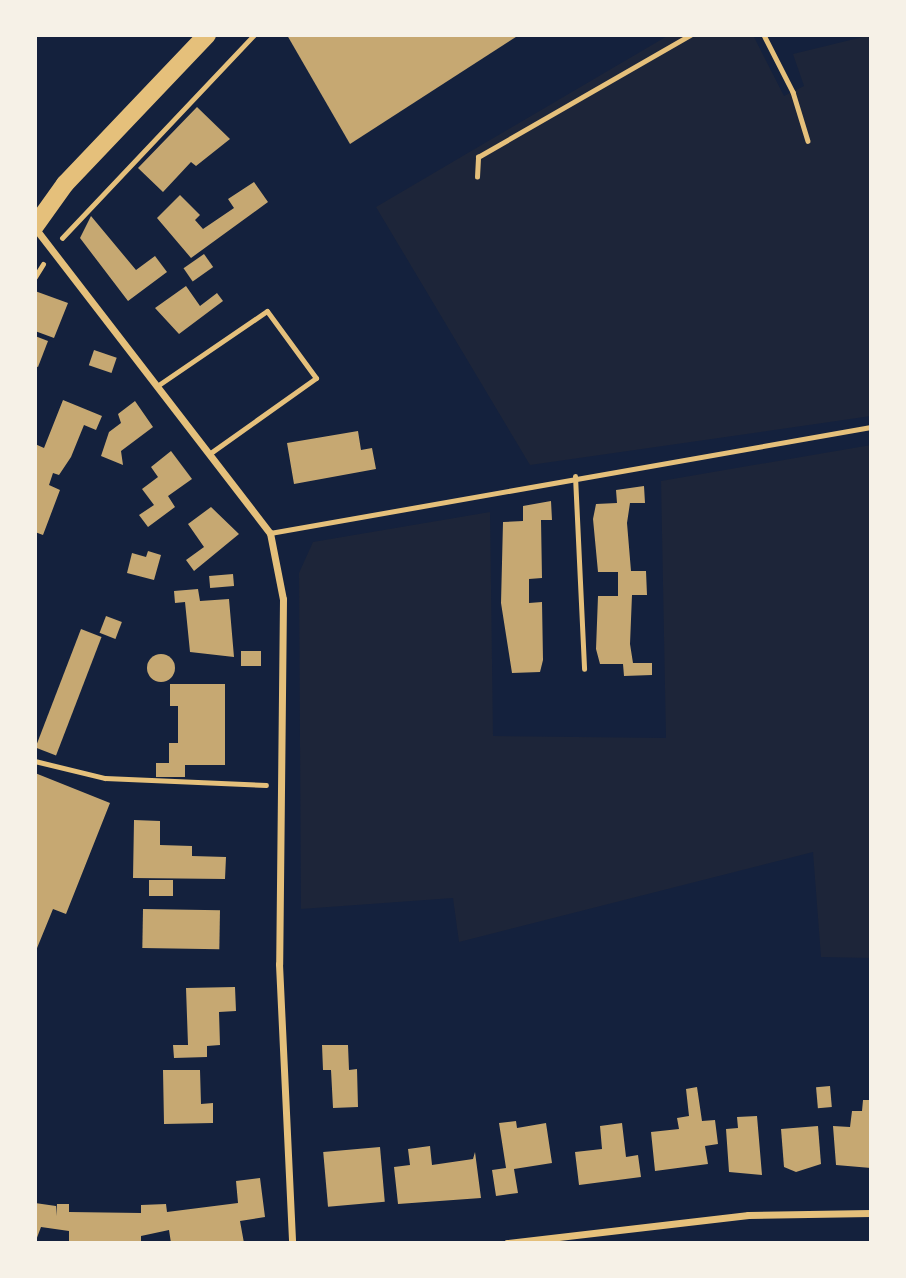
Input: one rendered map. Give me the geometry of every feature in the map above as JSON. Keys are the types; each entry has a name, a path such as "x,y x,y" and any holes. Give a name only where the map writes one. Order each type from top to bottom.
{"main road":[{"path":"35,227 65,184 206,35"}],"street":[{"path":"35,227 54,247 270,533 283,599 279,964 292,1243"},
{"path":"507,1243 748,1216 871,1213"}],"lane":[{"path":"157,386 267,311 316,378 209,454"},
{"path":"270,533 575,476 871,426"},
{"path":"575,476 584,669"}],"path":[{"path":"35,277 54,247 254,35"},
{"path":"477,177 478,157 690,35"},
{"path":"764,35 793,92 808,141"},
{"path":"35,761 105,778 279,785"}],"shaded area":[{"path":"669,35 753,35 784,96 804,86 793,54 871,35 871,416 530,465 376,207"},
{"path":"871,445 871,958 821,957 813,852 459,942 453,898 301,909 299,573 313,542 490,512 493,736 666,738 661,481"}],"building":[{"path":"287,35 519,35 350,144"},
{"path":"197,107 230,139 196,166 191,162 163,192 138,168"},
{"path":"254,182 268,202 191,258 157,218 180,195 200,215 195,220 203,229 234,208 228,199"},
{"path":"91,216 136,270 155,256 167,272 128,301 80,238"},
{"path":"204,254 213,267 193,281 184,268"},
{"path":"186,286 200,306 217,293 223,301 179,334 155,308"},
{"path":"35,291 68,303 54,338 35,331"},
{"path":"35,336 48,341 38,367 35,366"},
{"path":"94,350 117,358 111,373 89,365"},
{"path":"63,400 102,416 96,430 84,425 71,457 59,475 53,473 49,485 60,490 43,535 35,532 35,444 44,448"},
{"path":"135,401 153,427 121,451 123,465 101,456 109,432 121,423 118,414"},
{"path":"358,431 361,450 372,448 376,469 294,484 287,443"},
{"path":"171,451 192,479 168,496 175,507 148,527 139,515 154,505 142,489 158,477 151,467"},
{"path":"644,486 645,503 630,503 627,523 631,571 646,571 647,595 632,595 630,644 633,663 652,663 652,675 624,676 623,664 600,664 596,649 598,596 618,596 618,572 598,572 593,519 596,504 617,503 616,490"},
{"path":"551,501 552,520 541,520 542,578 529,579 529,603 542,602 543,660 540,672 512,673 501,603 503,522 523,521 523,506"},
{"path":"211,507 239,534 194,571 186,560 204,547 188,524"},
{"path":"148,551 161,555 154,580 127,573 132,553 146,557"},
{"path":"233,574 234,586 210,588 209,576"},
{"path":"198,589 200,601 229,599 234,657 190,652 185,602 175,603 174,591"},
{"path":"106,616 122,622 115,639 100,633"},
{"path":"81,629 102,637 56,755 35,748"},
{"path":"241,651 261,651 261,666 241,666"},
{"path":"161,654 171,658 175,668 171,678 161,682 151,678 147,668 151,658"},
{"path":"170,684 225,684 225,765 185,765 185,777 156,777 156,763 169,763 169,743 178,743 178,706 170,706"},
{"path":"35,773 110,803 66,914 53,909 35,953"},
{"path":"134,820 160,821 160,845 192,846 192,856 226,857 225,879 133,878"},
{"path":"149,880 173,880 173,896 149,896"},
{"path":"143,909 220,910 219,949 142,948"},
{"path":"235,987 236,1011 219,1012 220,1045 207,1046 207,1057 174,1058 173,1045 188,1045 186,988"},
{"path":"322,1045 348,1045 349,1070 357,1069 358,1107 333,1108 331,1070 323,1070"},
{"path":"163,1070 200,1070 201,1104 213,1103 213,1123 164,1124"},
{"path":"830,1086 832,1107 818,1108 816,1087"},
{"path":"697,1087 702,1121 715,1120 718,1144 705,1146 708,1164 655,1171 651,1132 679,1129 677,1118 689,1116 686,1089"},
{"path":"863,1100 871,1100 871,1168 836,1165 833,1126 850,1127 852,1111 862,1111"},
{"path":"757,1116 762,1175 729,1172 726,1129 738,1128 737,1117"},
{"path":"516,1121 517,1128 546,1123 552,1163 514,1169 518,1193 496,1196 492,1170 506,1168 499,1123"},
{"path":"622,1123 626,1157 638,1155 641,1177 579,1185 575,1152 602,1149 600,1126"},
{"path":"818,1126 821,1164 796,1172 784,1167 781,1129"},
{"path":"430,1146 432,1165 473,1159 475,1152 481,1198 398,1204 394,1167 410,1165 408,1149"},
{"path":"380,1147 385,1202 328,1207 323,1152"},
{"path":"260,1178 265,1217 240,1221 244,1243 171,1243 169,1230 141,1236 141,1243 69,1243 69,1231 41,1227 35,1243 35,1203 56,1206 56,1216 57,1204 69,1204 69,1212 141,1213 141,1205 166,1204 167,1212 238,1203 236,1181"}]}
